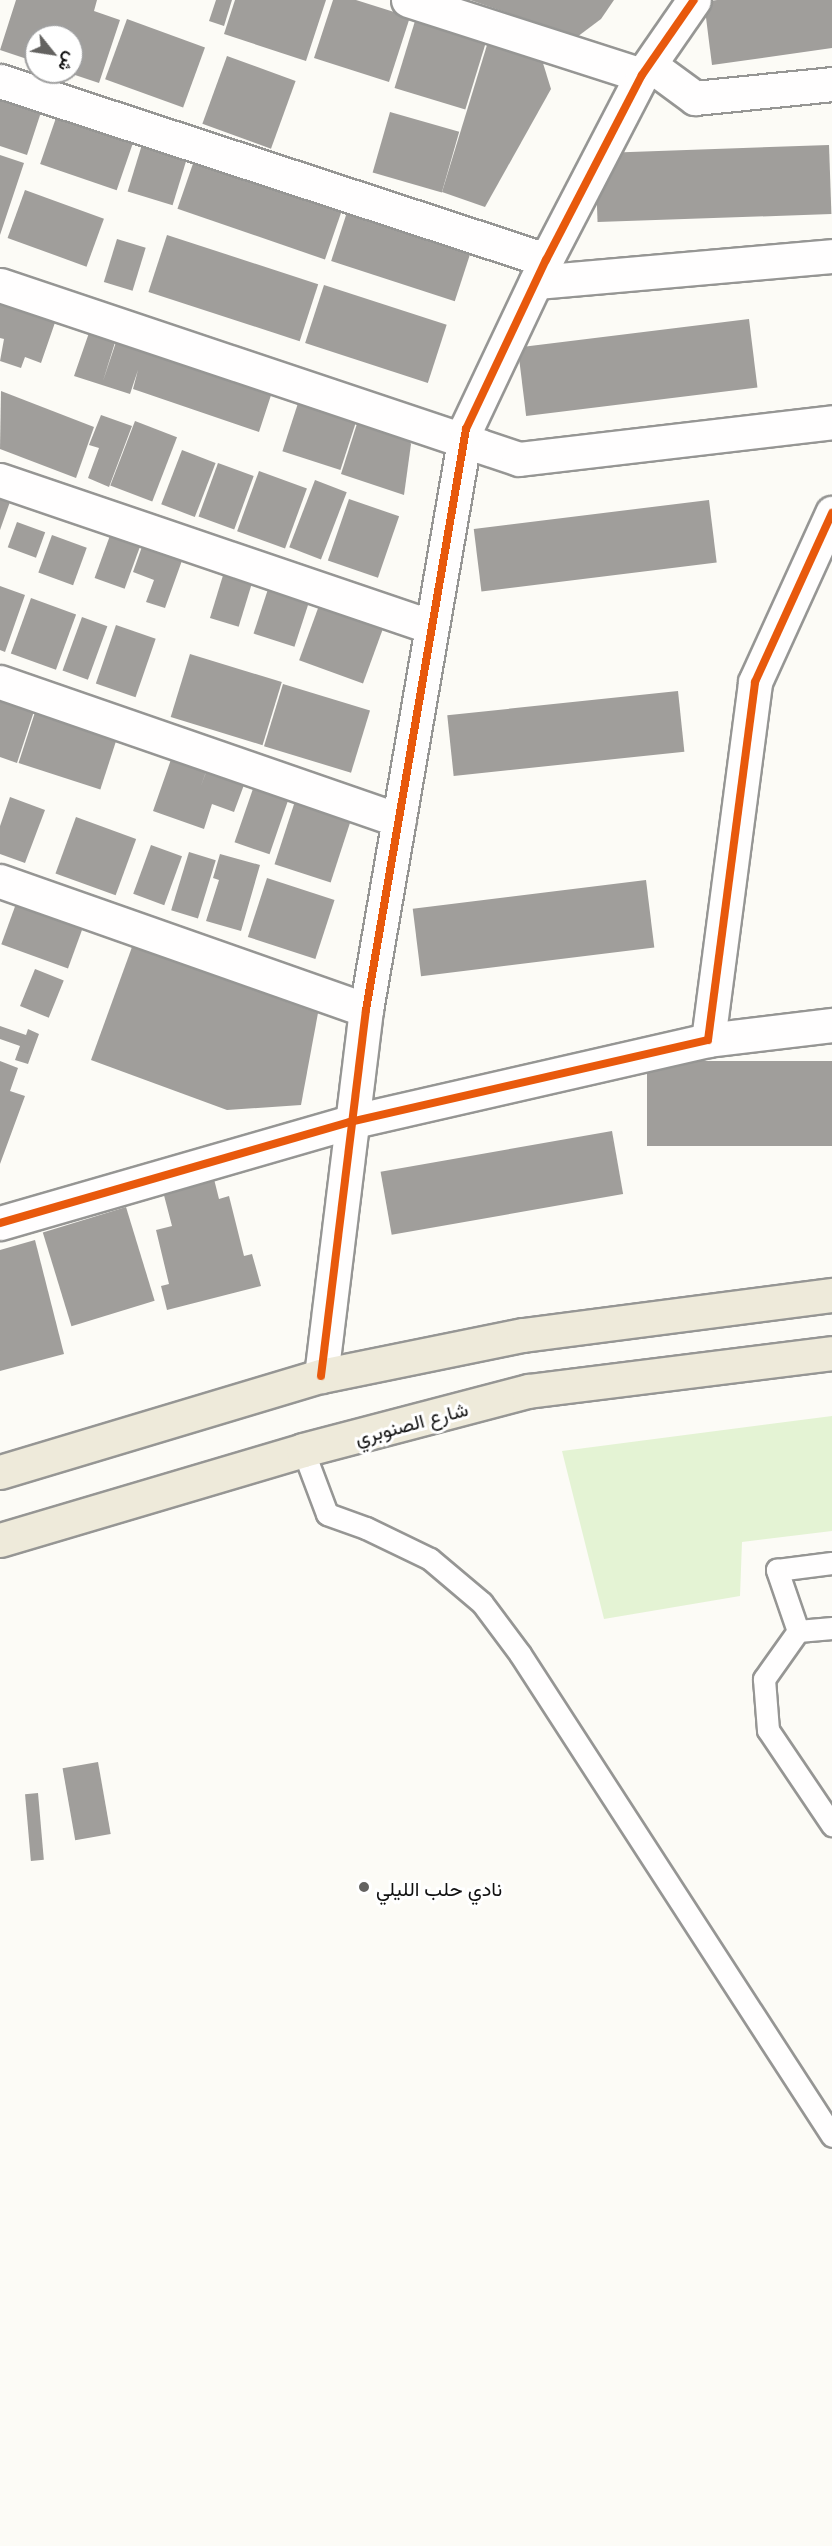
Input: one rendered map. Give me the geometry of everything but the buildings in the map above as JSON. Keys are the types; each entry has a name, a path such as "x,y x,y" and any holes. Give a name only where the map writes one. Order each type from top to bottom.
{"main road":[{"path":"0,1472 321,1376 523,1335 832,1295"},
{"name":"شارع الصنوبري","path":"0,1540 303,1450 528,1391 832,1353"}],"street":[{"path":"408,0 646,70 695,98 832,84"},
{"path":"321,1376 350,1122 366,1010 466,429 541,271 646,70 694,0"},
{"path":"0,81 541,271 832,256"},
{"path":"0,285 519,459 832,422"},
{"path":"0,480 432,627"},
{"path":"708,1040 755,682 832,513"},
{"path":"0,682 399,820"},
{"path":"0,881 366,1010"},
{"path":"0,1223 350,1122 708,1040 832,1025"}],"lane":[{"path":"303,1450 327,1514 366,1528 430,1559 482,1603 520,1654 832,2136"},
{"path":"798,1631 777,1570 832,1563"},
{"path":"832,1628 798,1631 764,1679 768,1730 832,1825"}],"green space":[{"path":"832,1416 832,1531 742,1542 740,1596 604,1619 562,1451"}],"cycle path":[{"path":"321,1376 366,1010 466,429 546,260 642,75 694,0"},
{"path":"0,1223 350,1122 708,1040 755,682 832,513"}],"place":[{"name":"نادي حلب الليلي","path":"364,1887"}]}
